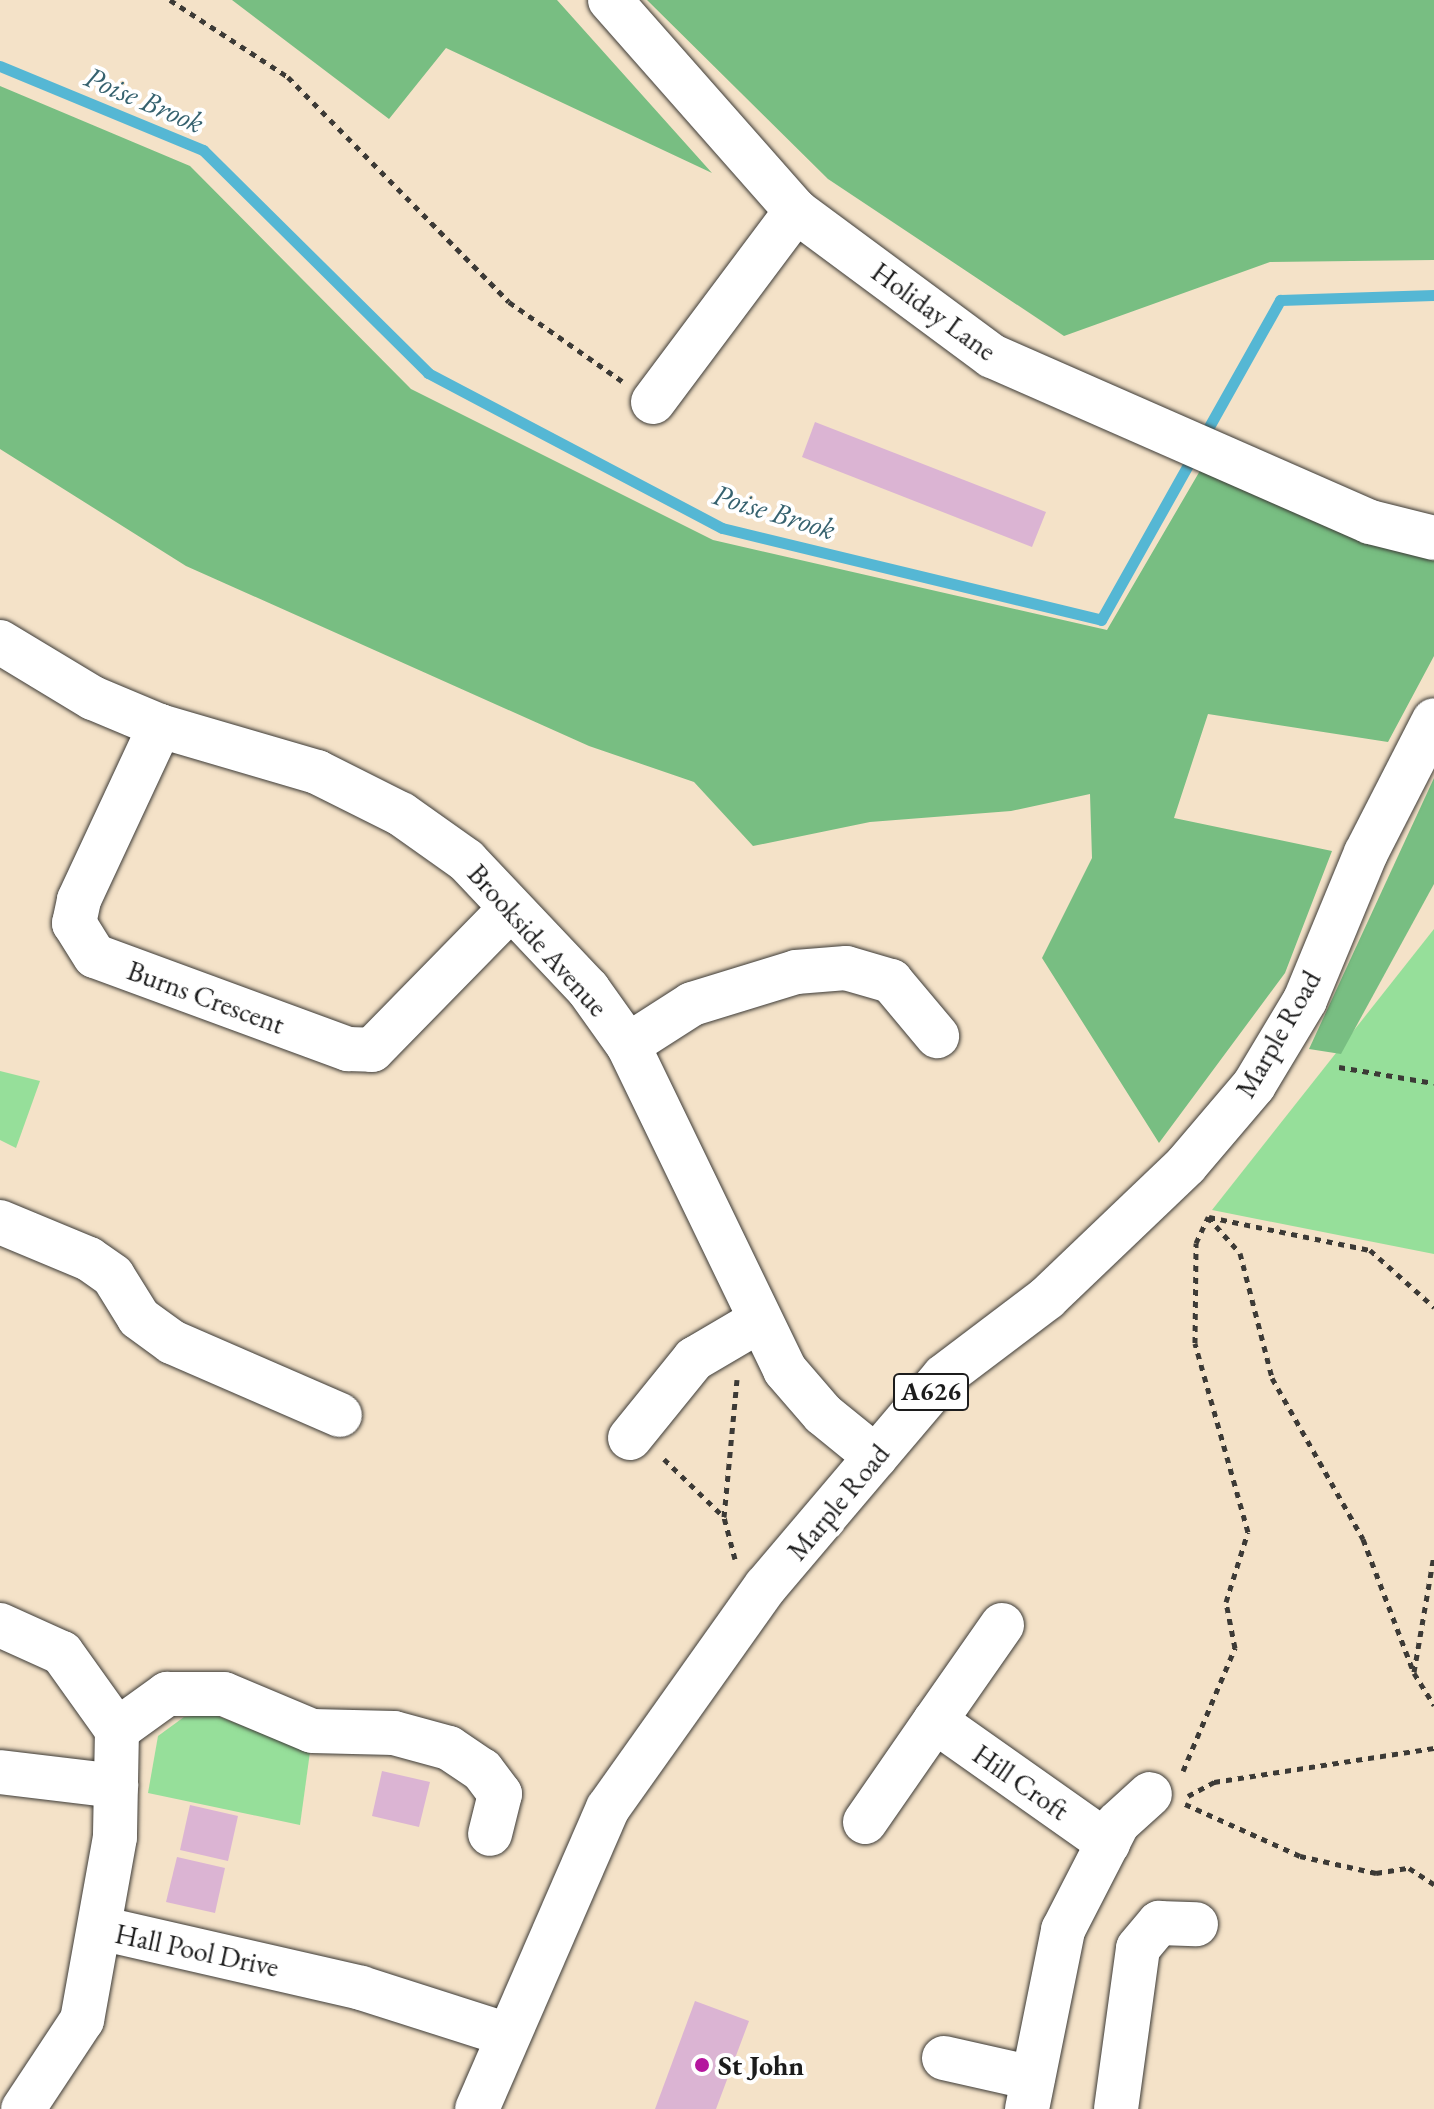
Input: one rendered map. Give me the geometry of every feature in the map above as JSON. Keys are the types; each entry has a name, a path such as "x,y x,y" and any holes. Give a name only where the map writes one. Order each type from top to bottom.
{"street":[{"name":"Holiday Lane","path":"610,0 796,211 992,356 1370,522 1434,538"},
{"path":"653,402 796,211"},
{"name":"Brookside Avenue","path":"0,642 93,698 160,726 317,772 401,814 466,860 588,989 628,1045 751,1324 823,1414 876,1457"},
{"name":"Marple Road","path":"477,2109 505,2034 608,1808 755,1601 944,1376 1047,1298 1186,1165 1254,1085 1305,1000 1366,853 1434,720"},
{"name":"Burns Crescent","path":"160,726 79,900 74,923 95,956 348,1049 372,1050 510,909"},
{"path":"628,1045 692,1004 796,972 846,968 891,981 937,1037"},
{"path":"0,1222 89,1259 113,1276 139,1318 172,1342 340,1415"},
{"path":"635,1441 694,1359 751,1324"},
{"path":"0,1625 62,1653 117,1730 167,1694 224,1694 312,1731 394,1733 449,1748 482,1770 500,1794 490,1834"},
{"path":"865,1822 1002,1625"},
{"name":"Hill Croft","path":"935,1721 1108,1843"},
{"name":"Hall Pool Drive","path":"117,1730 116,1786 100,1928 361,1988 505,2034"},
{"path":"0,1772 116,1786"},
{"path":"944,2058 1030,2094 1063,1930 1108,1843 1160,1795"},
{"path":"1116,2109 1138,1948 1159,1923 1196,1924"},
{"path":"23,2109 82,2020 100,1928"}],"path":[{"path":"170,0 288,77 509,302 653,402"},
{"path":"1339,1067 1434,1083"},
{"path":"1208,1217 1370,1250 1434,1307"},
{"path":"1208,1217 1240,1253 1272,1378 1363,1539 1414,1673 1434,1705"},
{"path":"1160,1795 1206,1731 1213,1694 1235,1648 1226,1602 1248,1532 1195,1343 1196,1243 1208,1217"},
{"path":"751,1324 724,1517 755,1601"},
{"path":"635,1441 724,1517"},
{"path":"1414,1673 1434,1555"},
{"path":"1160,1795 1434,1748"},
{"path":"1160,1795 1300,1856 1376,1873 1409,1868 1434,1884"}],"green space":[{"path":"232,0 557,0 712,173 446,48 389,119"},
{"path":"647,0 1434,0 1434,260 1270,262 1064,336 828,179"},
{"path":"0,86 190,166 411,389 713,540 1107,630 1201,469 1434,551 1434,656 1388,742 1208,714 1174,818 1332,851 1285,973 1159,1143 1042,958 1092,858 1090,794 1011,811 870,822 753,846 694,782 589,746 186,566 0,449"},
{"path":"1434,778 1434,884 1341,1054 1309,1049"},
{"path":"1434,929 1434,1254 1212,1210"},
{"path":"0,1071 40,1081 16,1148 0,1140"},
{"path":"212,1714 310,1752 300,1825 148,1793 158,1736 184,1717"}],"building":[{"path":"815,422 1046,512 1032,547 802,457"},
{"path":"382,1771 430,1782 419,1827 372,1816"},
{"path":"190,1805 238,1816 228,1861 180,1850"},
{"path":"177,1857 225,1868 215,1913 166,1902"},
{"name":"St John","path":"695,2001 749,2021 716,2109 655,2109"}],"waterway":[{"name":"Poise Brook","path":"0,66 203,150 428,373 722,528 1101,620 1193,456"},
{"name":"Poise Brook","path":"1201,441 1280,300 1434,295"}],"place":[{"name":"St John","path":"702,2065"}]}
